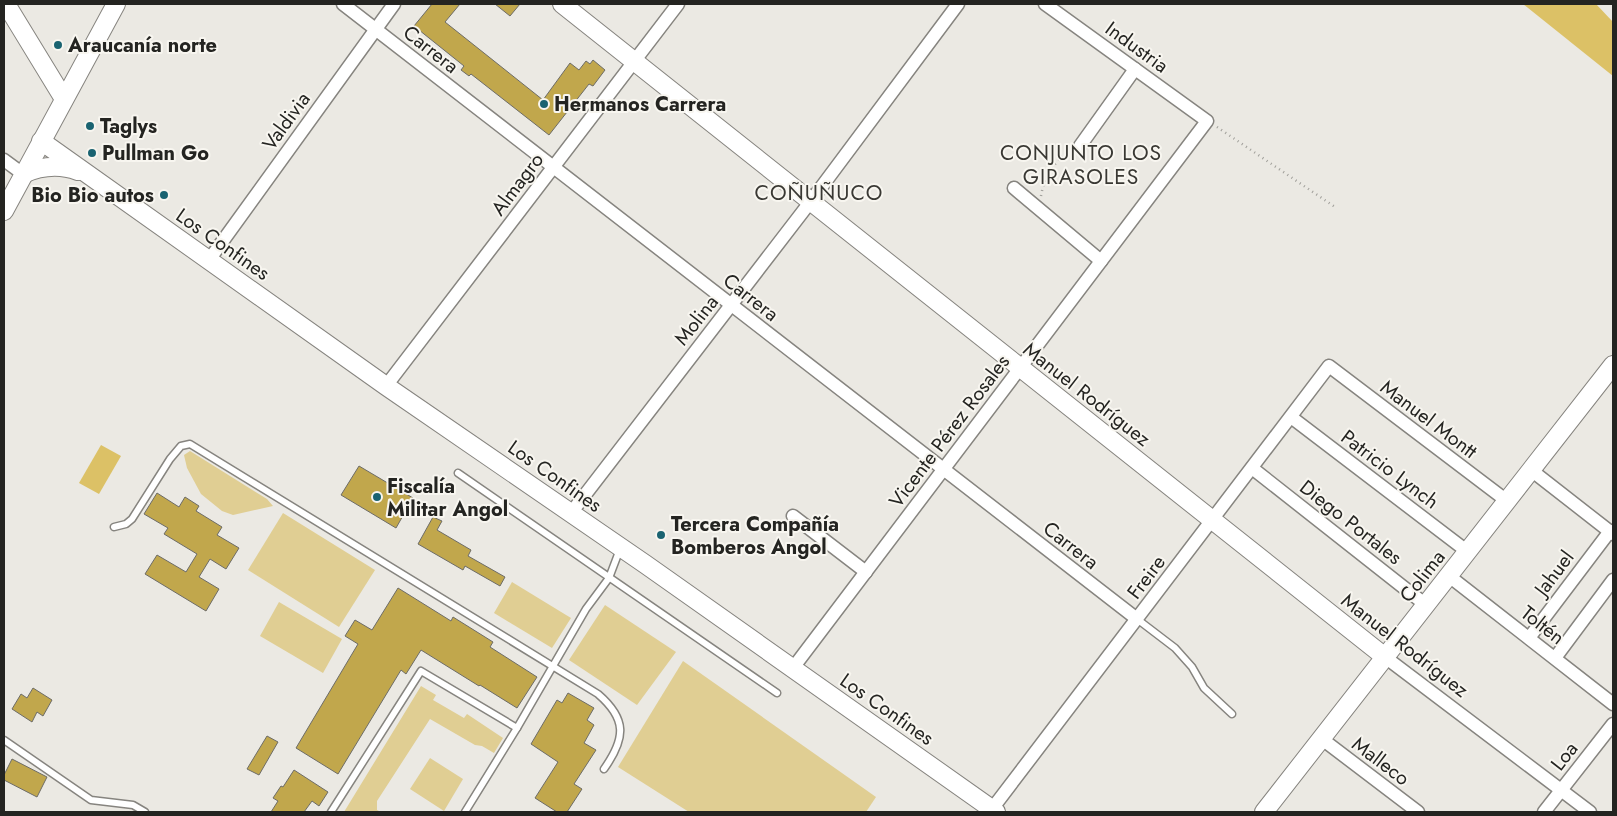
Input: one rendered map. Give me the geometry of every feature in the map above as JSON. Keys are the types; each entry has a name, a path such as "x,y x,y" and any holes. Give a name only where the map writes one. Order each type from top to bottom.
{"main road":[{"path":"6,4 64,99"},
{"path":"5,205 116,4"},
{"name":"Manuel Rodríguez","path":"562,4 1385,657"},
{"name":"Los Confines","path":"41,141 386,386 793,668 994,811"},
{"name":"Los Confines","path":"23,174 39,168 56,166 73,169 90,176"},
{"name":"Colima","path":"1264,812 1613,365"}],"street":[{"name":"Carrera","path":"342,4 1137,619"},
{"name":"Valdivia","path":"209,260 394,4"},
{"name":"Almagro","path":"386,386 678,4"},
{"name":"Molina","path":"571,513 732,305 958,4"},
{"name":"Industria","path":"1045,4 1207,121"},
{"path":"1080,146 1135,69"},
{"name":"Vicente Pérez Rosales","path":"793,668 1207,121"},
{"path":"4,160 23,174"},
{"path":"1014,188 1101,261"},
{"name":"Freire","path":"994,811 1329,366"},
{"name":"Manuel Montt","path":"1329,366 1507,501"},
{"name":"Patricio Lynch","path":"1291,416 1468,552"},
{"name":"Diego Portales","path":"1252,468 1426,605"},
{"path":"1531,470 1612,533"},
{"path":"793,516 866,572"},
{"name":"Jahuel","path":"1529,638 1612,533"},
{"name":"Toltén","path":"1449,576 1613,704"},
{"path":"1555,658 1613,580"},
{"name":"Manuel Rodríguez","path":"1385,657 1590,812"},
{"name":"Loa","path":"1544,812 1613,724"},
{"name":"Malleco","path":"1322,739 1418,812"},
{"path":"1396,812 1404,801"}],"lane":[{"path":"114,526 126,524 132,519 170,459 181,446 190,444 598,694 611,706 620,724 620,736 612,758 604,769"},
{"path":"458,473 608,578 778,693"},
{"path":"465,812 517,728 586,609 608,578 621,548"},
{"path":"1137,619 1179,653 1192,667 1204,688 1232,714"},
{"path":"331,812 421,671 517,728"},
{"path":"4,740 92,800 134,805 145,812"}],"path":[{"path":"1207,121 1335,206"},
{"path":"1040,210 1042,190 1049,173 1060,158 1080,146"}],"shaded area":[{"path":"1523,4 1596,4 1613,22 1613,76"},
{"path":"101,445 121,456 99,494 79,483"},
{"path":"190,451 267,499 273,506 233,515 222,511 201,494 187,468 184,455"},
{"path":"283,513 375,570 339,627 248,570"},
{"path":"512,582 571,618 552,648 494,613"},
{"path":"279,602 342,639 323,673 260,636"},
{"path":"605,605 676,652 637,705 569,660"},
{"path":"683,661 876,797 866,812 689,812 618,767"},
{"path":"421,686 436,695 433,700 464,718 467,714 503,738 494,753 482,746 475,745 430,719 377,801 377,810 381,812 344,812"},
{"path":"430,758 463,779 444,811 410,789"}],"building":[{"path":"432,4 460,4 445,22 543,100 570,63 579,70 586,61 590,64 593,60 605,70 593,86 589,84 549,135 471,74 469,76 461,70 464,66 414,26"},
{"path":"495,4 520,4 510,16"},
{"name":"Fiscalía Militar Angol","path":"359,466 413,498 396,528 341,495"},
{"path":"157,493 179,507 185,497 199,506 196,511 222,527 217,535 239,548 226,569 210,559 199,577 219,589 206,611 145,574 157,555 186,572 197,554 164,534 168,528 144,514"},
{"path":"433,517 442,521 437,530 471,550 468,556 505,577 500,586 465,566 463,570 418,544"},
{"path":"398,588 451,621 453,617 493,642 490,647 537,677 517,708 421,650 406,674 401,670 338,774 296,748 358,644 345,636 355,620 372,630"},
{"path":"33,688 52,700 43,716 37,712 32,722 12,709 21,694 27,698"},
{"path":"568,693 594,708 587,720 594,725 584,743 596,750 574,784 582,789 567,812 557,812 535,798 558,762 531,744 557,700 562,703"},
{"path":"267,736 278,742 259,775 247,769"},
{"path":"12,759 47,777 37,797 4,780 4,775"},
{"path":"294,770 328,792 319,806 312,801 304,812 271,812 278,801 273,798"}],"place":[{"name":"Araucanía norte","path":"58,45"},
{"name":"Hermanos Carrera","path":"544,104"},
{"name":"Taglys","path":"90,126"},
{"name":"Pullman Go","path":"92,153"},
{"name":"Bio Bio autos","path":"164,195"},
{"name":"Fiscalía Militar Angol","path":"377,497"},
{"name":"Tercera Compañía Bomberos Angol","path":"661,535"}],"district":[{"name":"CONJUNTO LOS GIRASOLES","path":"1081,165"},
{"name":"COÑUÑUCO","path":"819,193"}]}
